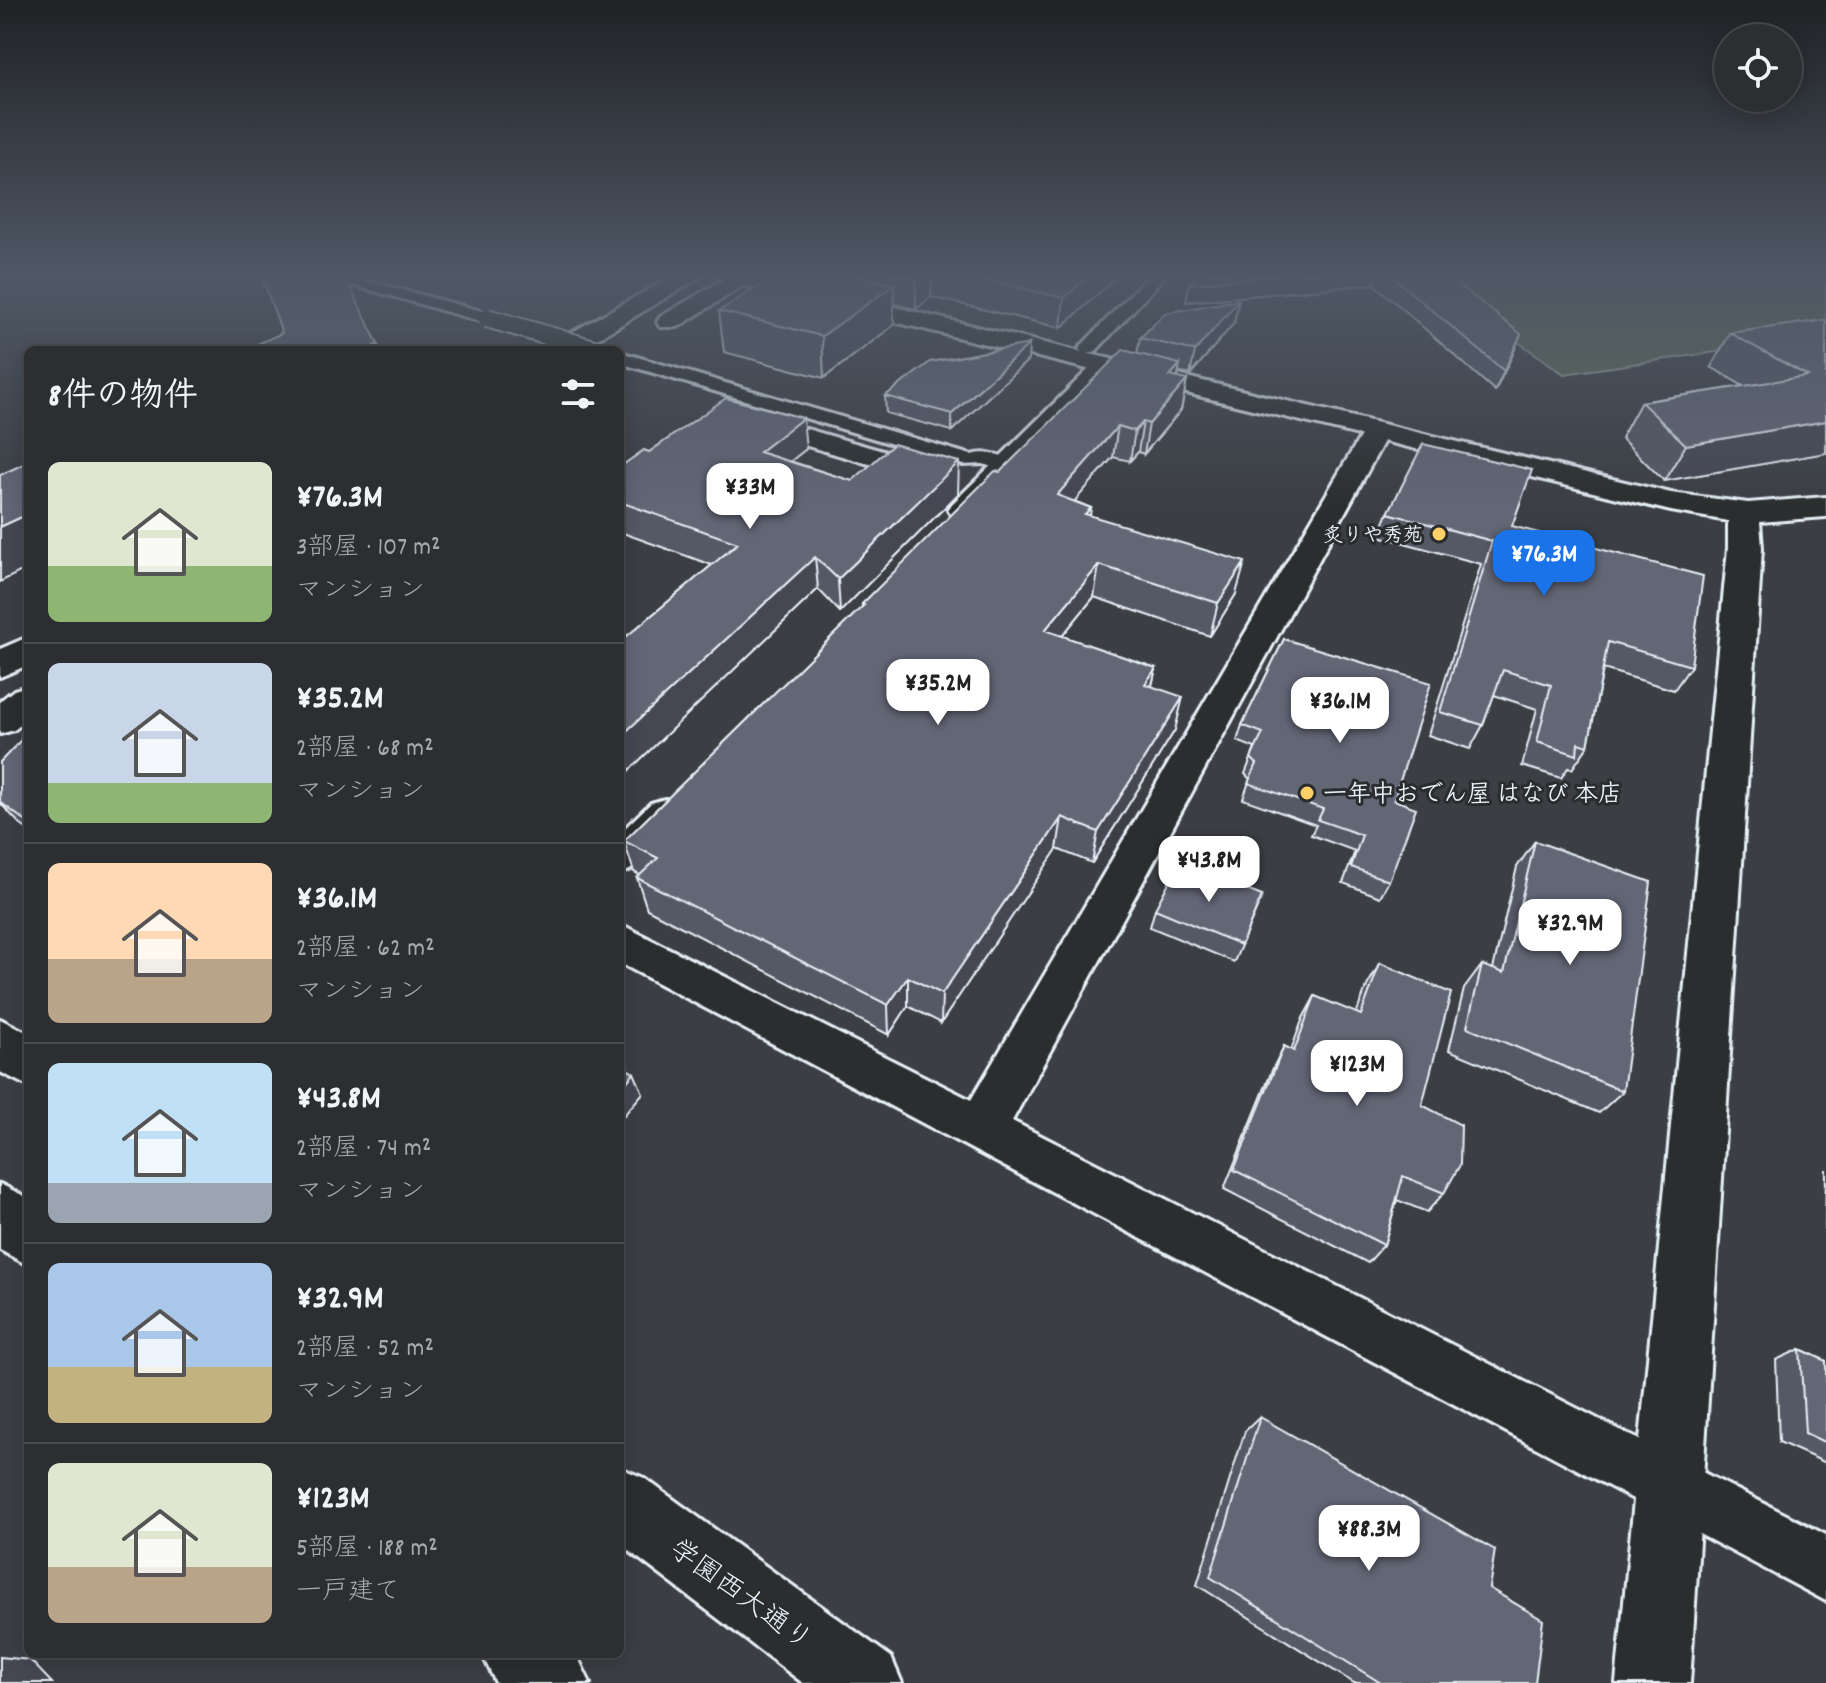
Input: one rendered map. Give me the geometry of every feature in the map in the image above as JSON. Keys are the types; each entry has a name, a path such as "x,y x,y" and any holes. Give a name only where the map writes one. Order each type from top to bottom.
{"street":[{"path":"1073,353 1376,432 1671,502 1744,514 1826,507"},
{"path":"938,534 1007,465 1101,353"},
{"path":"624,358 970,461 984,458 1007,465"},
{"path":"726,413 982,489"},
{"path":"982,1127 1376,432"},
{"path":"1653,1683 1745,548 1744,514"},
{"path":"0,665 24,651"},
{"path":"0,713 24,700"},
{"path":"0,721 24,701"},
{"path":"624,854 686,791"},
{"path":"624,944 982,1127 1826,1569"},
{"path":"0,1042 24,1060"},
{"path":"0,1212 24,1233"},
{"name":"学園西大通り","path":"624,1505 865,1683"},
{"path":"524,1658 553,1683"}],"green space":[{"path":"1533,353 1712,353 1564,374"}],"building":[{"path":"982,353 1020,353 952,414 885,396 930,362"},
{"path":"1120,353 1133,353 1180,364 1170,376 1187,380 1149,424 1143,422 1135,431 1118,426 1057,495 1091,508 1085,514 1245,562 1218,603 1099,565 1045,630 1156,668 1145,684 1183,697 1098,832 1062,817 942,994 908,977 888,1005 637,878 658,858 624,841 995,471 1000,472"},
{"path":"1482,353 1512,353 1504,371"},
{"path":"1765,353 1826,353 1826,421 1686,445 1641,402 1808,376"},
{"path":"726,398 803,418 759,452 852,481 894,444 959,462 838,579 815,557 624,733 624,635 627,636 738,543 624,503 624,464 644,450 649,452"},
{"path":"1423,444 1532,470 1512,526 1703,576 1691,666 1608,642 1588,746 1578,743 1577,755 1537,742 1551,685 1503,670 1483,725 1440,712 1492,541 1388,513"},
{"path":"24,464 24,516 0,527 0,475"},
{"path":"1284,639 1431,683 1394,800 1416,808 1389,881 1351,867 1362,835 1318,820 1323,809 1248,783 1257,764 1251,758 1263,733 1242,725"},
{"path":"22,729 24,820 0,802 0,762 21,740"},
{"path":"1535,841 1651,882 1623,1091 1467,1027 1482,965 1504,973"},
{"path":"1179,863 1262,896 1241,945 1155,909"},
{"path":"1380,963 1451,993 1422,1105 1461,1125 1460,1165 1444,1193 1403,1176 1384,1245 1234,1170 1284,1046 1294,1051 1315,996 1361,1015"},
{"path":"624,1067 634,1073 624,1085"},
{"path":"1800,1349 1826,1361 1826,1443 1805,1433"},
{"path":"1260,1417 1495,1550 1489,1588 1543,1620 1535,1683 1381,1683 1210,1577"}],"place":[{"name":"炙りや秀苑","path":"1439,534"},
{"name":"一年中おでん屋 はなび 本店","path":"1307,793"}]}
